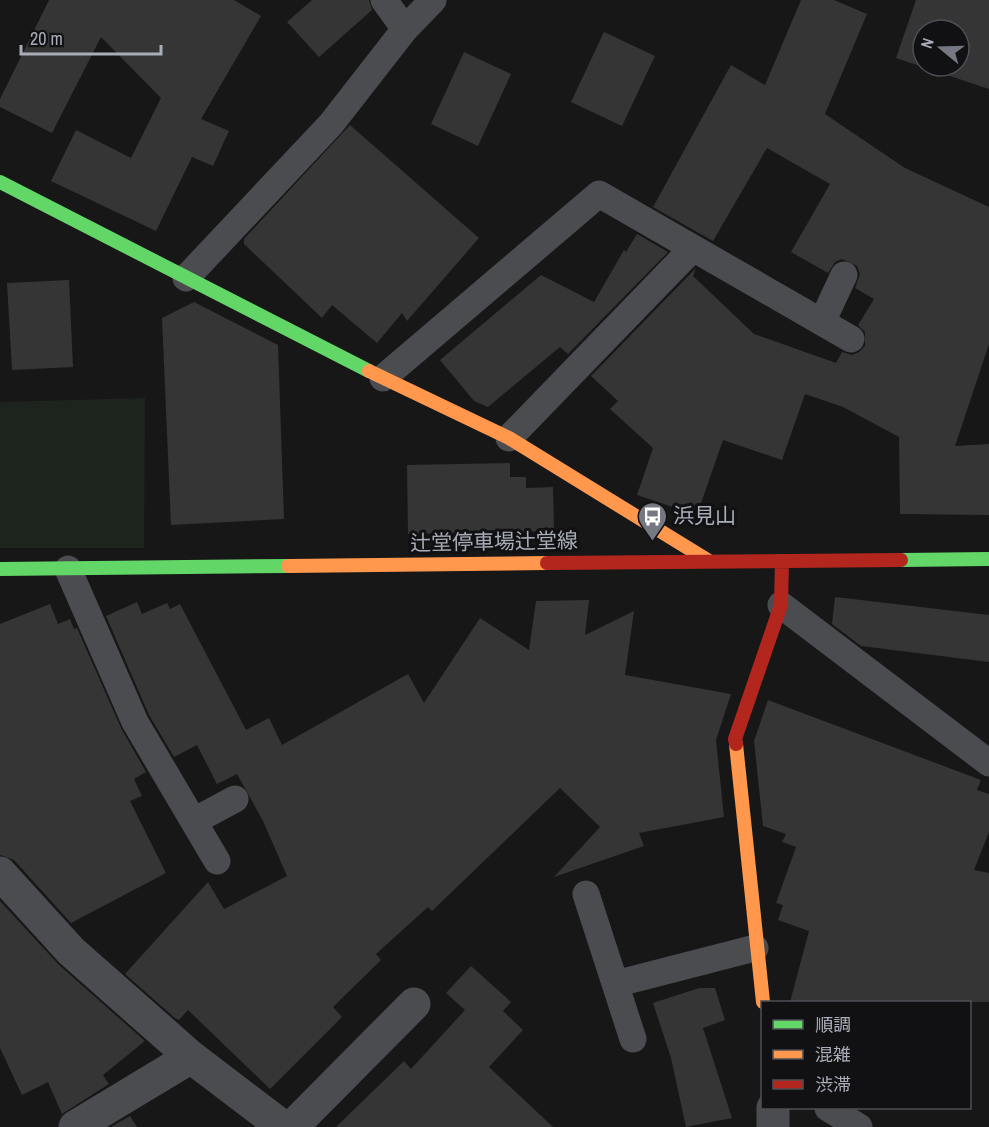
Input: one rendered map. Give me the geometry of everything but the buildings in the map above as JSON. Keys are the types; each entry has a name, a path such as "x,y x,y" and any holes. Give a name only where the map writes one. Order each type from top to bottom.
{"street":[{"path":"0,182 383,378 509,438 709,561"},
{"name":"辻堂停車場辻堂線","path":"0,569 989,559"},
{"path":"763,1001 755,948 735,739 781,605 782,561"},
{"path":"0,873 71,951 191,1057 283,1127"},
{"path":"292,1127 414,1004"},
{"path":"75,1127 191,1057"},
{"path":"773,1109 773,1127"}],"lane":[{"path":"384,0 405,29"},
{"path":"186,278 332,124 405,29 433,0"},
{"path":"383,378 599,194 852,339"},
{"path":"509,438 693,248"},
{"path":"822,322 844,275"},
{"path":"68,569 135,722 217,861"},
{"path":"781,605 989,763"},
{"path":"194,821 235,800"},
{"path":"586,894 633,1039"},
{"path":"615,984 755,948"},
{"path":"831,1109 859,1127"}],"shaded area":[{"path":"145,398 144,548 0,548 0,402"}],"traffic: fast":[{"path":"0,182 369,371"},
{"path":"901,560 989,559"},
{"path":"0,569 288,566"}],"traffic: slow":[{"path":"369,371 509,438 709,561"},
{"path":"288,566 547,563"},
{"path":"736,744 763,1001"}],"traffic: jam":[{"path":"547,563 901,560"},
{"path":"736,744 735,739 781,605 782,561"}],"place":[{"name":"浜見山","path":"652,542"}]}
